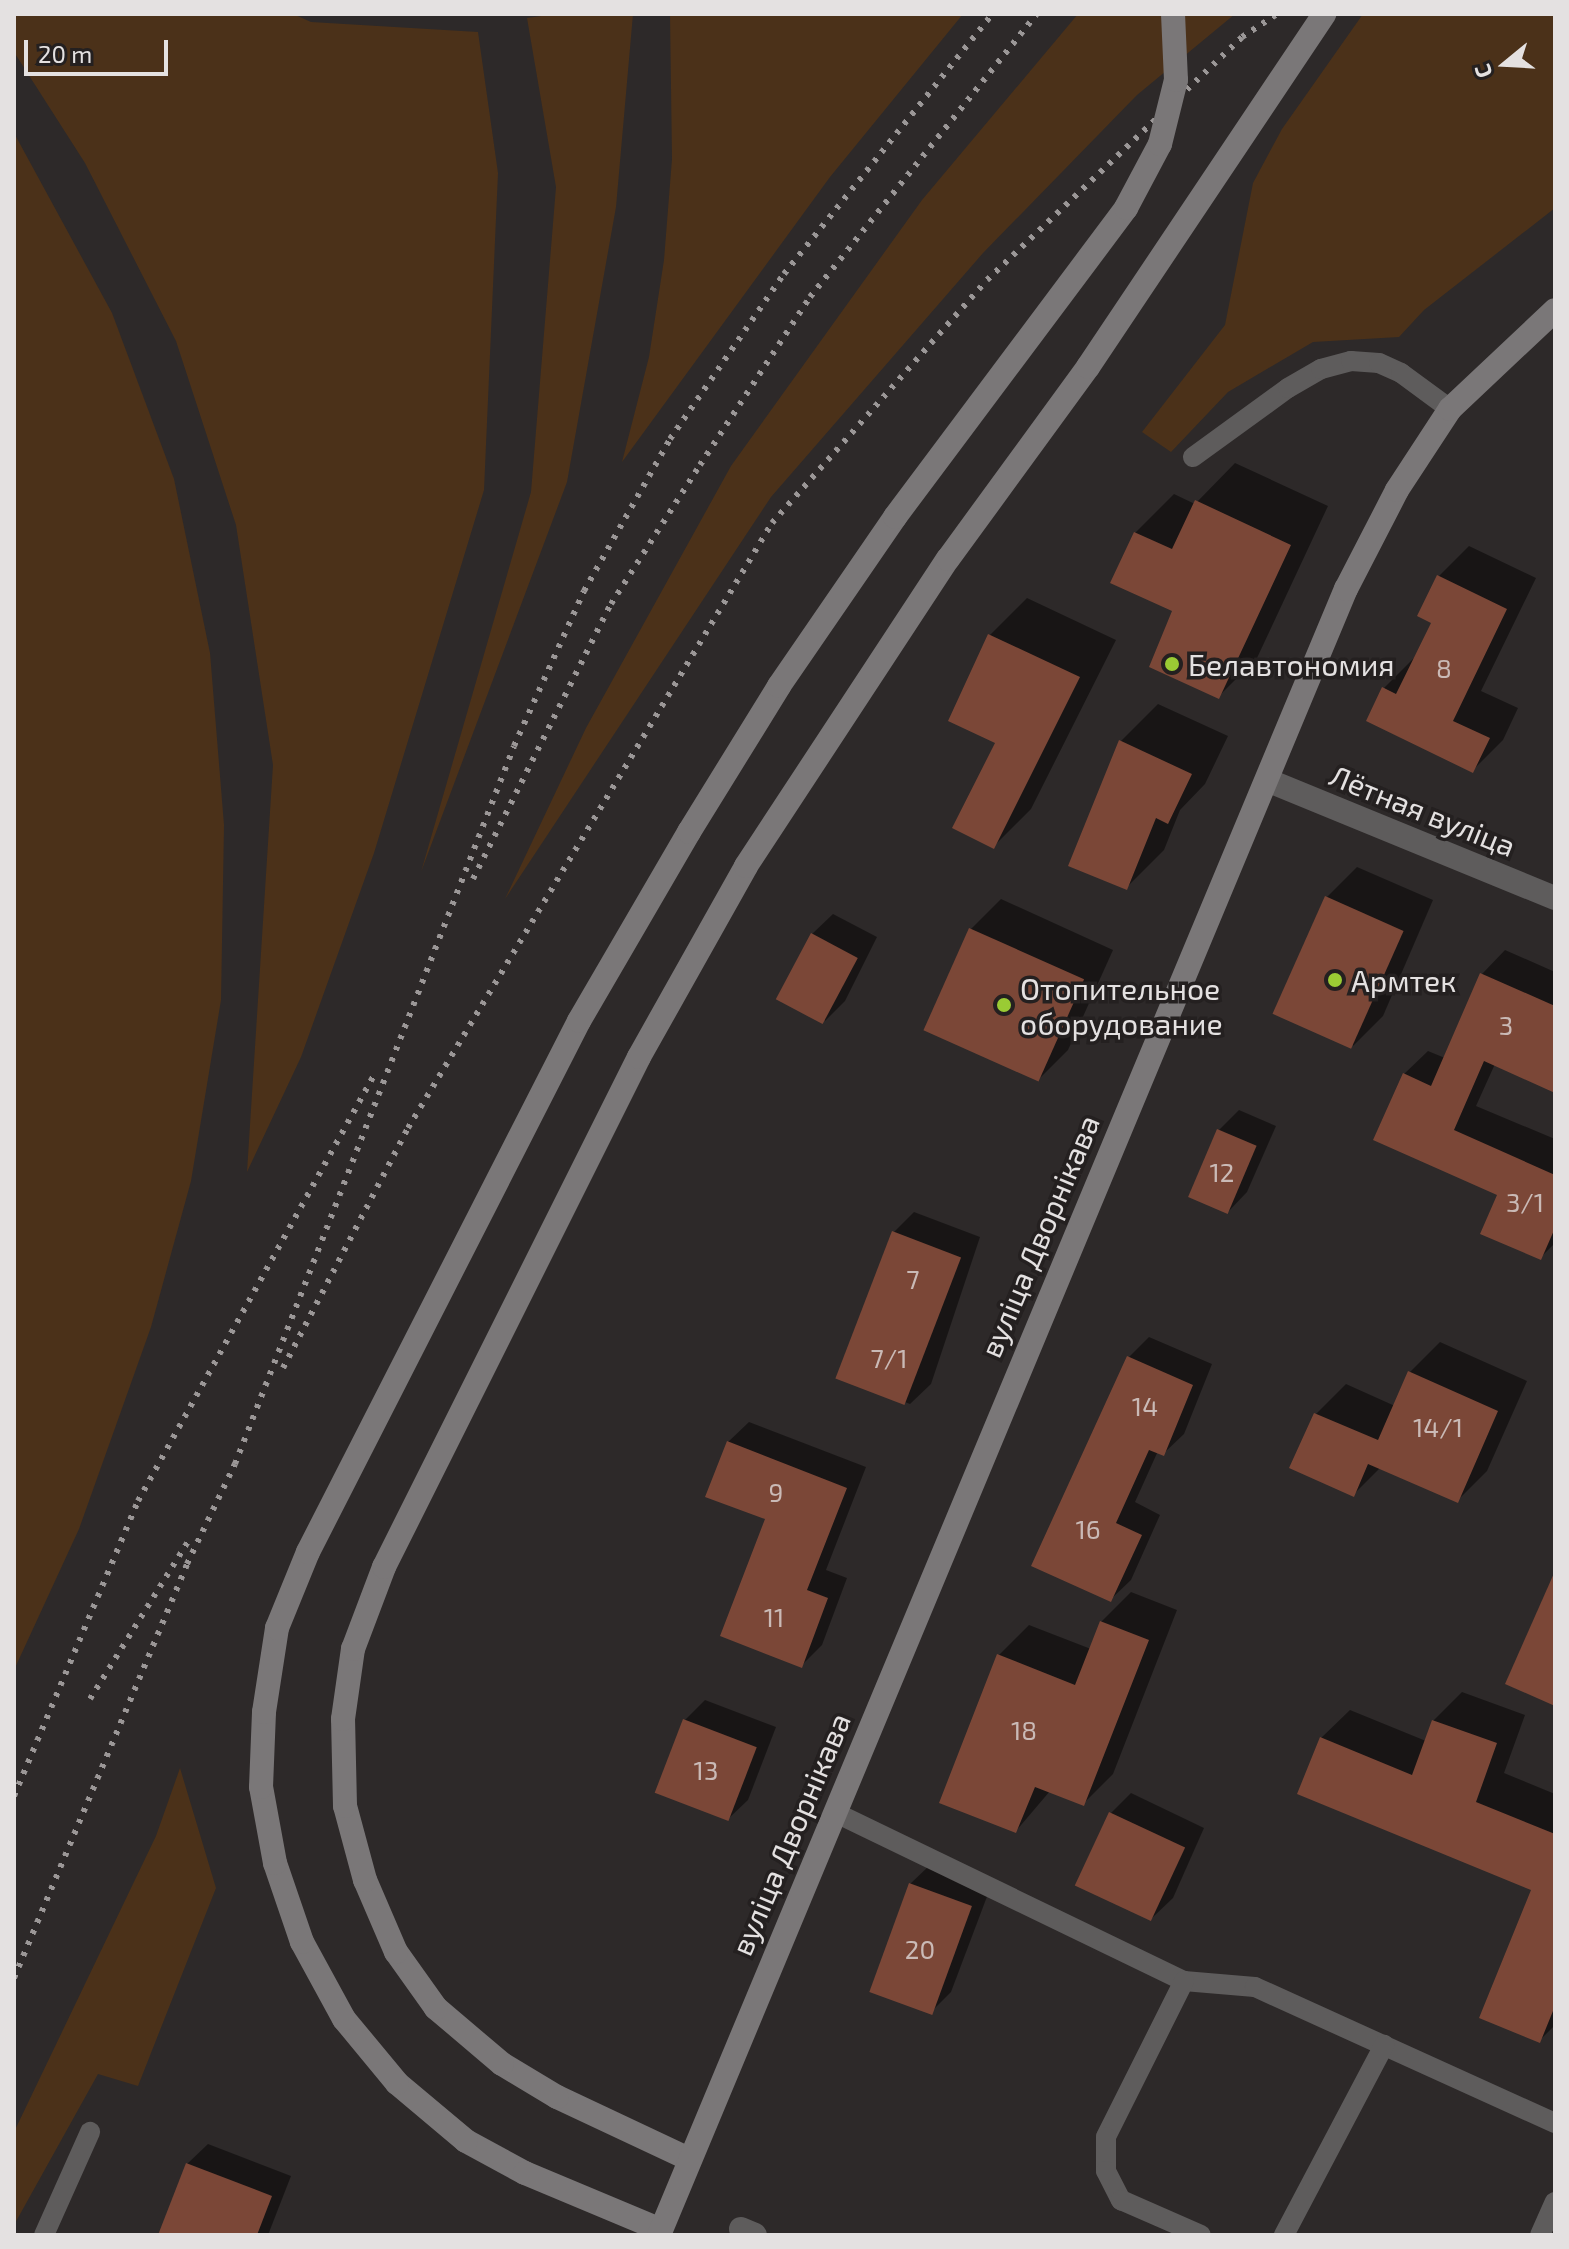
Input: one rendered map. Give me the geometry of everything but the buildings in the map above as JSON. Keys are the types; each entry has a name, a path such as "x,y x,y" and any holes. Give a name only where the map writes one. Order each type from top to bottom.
{"main road":[{"path":"660,2233 525,2173 466,2141 397,2083 344,2019 302,1942 275,1863 261,1787 264,1712 277,1628 308,1552 579,1021 689,832 779,686 895,517 1126,208 1164,131 1176,80 1173,14"},
{"path":"689,2159 557,2097 502,2064 436,2008 396,1952 365,1880 345,1806 343,1719 353,1649 384,1567 639,1057 746,866 931,584 1088,367 1324,14"},
{"name":"вуліца Дворнікава","path":"660,2233 1346,589 1397,490 1450,409 1555,310"}],"street":[{"name":"Лётная вуліца","path":"1267,780 1555,898"}],"lane":[{"path":"1193,457 1288,388 1321,369 1351,361 1379,363 1401,373 1450,409"},
{"path":"834,1812 1184,1981 1255,1987 1555,2123"},
{"path":"1184,1981 1106,2137 1106,2171 1121,2200 1201,2235"},
{"path":"1284,2235 1384,2045"},
{"path":"44,2235 90,2132"},
{"path":"1540,2235 1555,2202"}],"shaded area":[{"path":"14,14 293,14 311,22 478,32 498,173 484,490 374,853 301,1057 247,1172 273,765 236,525 176,341 85,163 14,52"},
{"path":"556,14 633,14 616,207 567,482 421,872 531,492 556,187 527,18"},
{"path":"670,14 963,14 830,177 622,462 649,357 664,260 672,159"},
{"path":"1078,14 1235,14 1137,95 983,253 771,497 505,899 586,728 731,466 922,200"},
{"path":"1363,14 1555,14 1555,208 1424,310 1399,337 1313,342 1228,392 1171,452 1142,432 1225,325 1253,183 1282,129"},
{"path":"14,133 112,313 174,479 210,653 224,825 221,1000 191,1181 151,1327 79,1529 14,1670"},
{"path":"180,1768 216,1888 138,2086 98,2074 14,2225 14,2132 156,1836"}],"railway":[{"path":"14,1978 187,1564 235,1464 514,746 584,591 670,439 784,274 992,14"},
{"path":"473,879 611,604 700,465 810,297 1037,14"},
{"path":"283,1368 408,1128 772,523 987,280 1242,37 1277,14"},
{"path":"14,1796 138,1501 376,1072"},
{"path":"90,1699 189,1540"}],"place":[{"name":"Белавтономия","path":"1172,664"},
{"name":"Армтек","path":"1335,980"},
{"name":"Отопительное оборудование","path":"1004,1005"}]}
